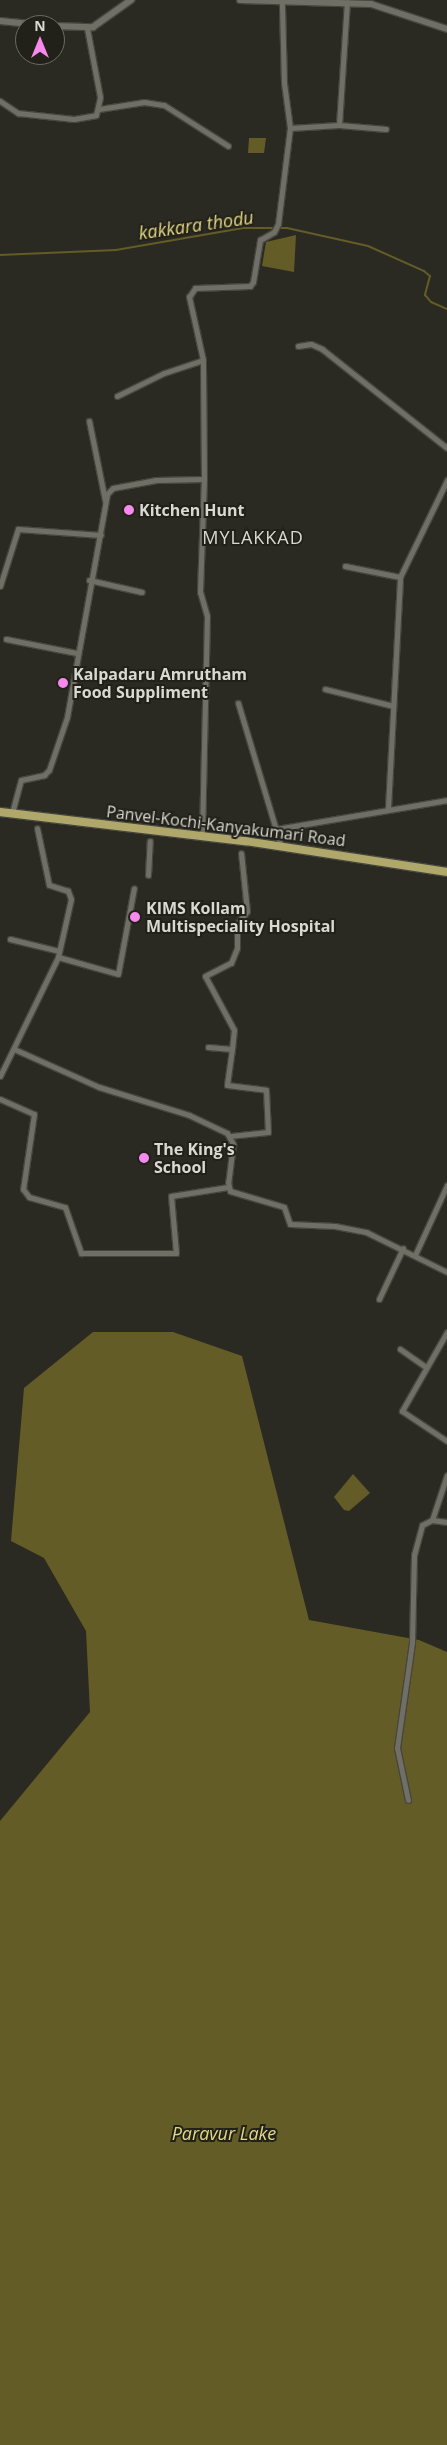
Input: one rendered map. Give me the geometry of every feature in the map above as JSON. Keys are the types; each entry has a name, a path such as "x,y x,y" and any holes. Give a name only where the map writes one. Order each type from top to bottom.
{"highway":[{"name":"Panvel-Kochi-Kanyakumari Road","path":"0,812 281,846 447,872"}],"street":[{"path":"65,27 87,28 101,22 131,0"},
{"path":"240,0 282,4 347,2 390,9 447,30"},
{"path":"339,125 347,2"},
{"path":"202,836 207,616 200,592 204,479 203,360 191,293 195,288 250,286 260,240 274,232 278,224 290,128 284,83 282,4"},
{"path":"0,21 15,22"},
{"path":"87,28 100,97 99,109"},
{"path":"0,101 18,113 74,119 90,117 99,109 144,102 164,105 228,146"},
{"path":"290,128 339,125 386,129"},
{"path":"298,346 311,344 322,349 447,448"},
{"path":"118,396 164,373 203,360"},
{"path":"12,813 21,780 44,775 49,770 67,718 77,653 85,622 89,580 101,535 105,500 89,422"},
{"path":"105,500 113,488 156,480 204,479"},
{"path":"388,808 400,577 445,488 447,480"},
{"path":"0,586 18,529 101,535"},
{"path":"345,566 400,577"},
{"path":"89,580 142,592"},
{"path":"6,639 77,653"},
{"path":"325,689 393,706"},
{"path":"238,703 281,846"},
{"path":"276,829 388,808 447,800"},
{"path":"0,1076 58,957 71,896 49,885 37,828"},
{"path":"148,875 150,841"},
{"path":"14,1049 99,1087 189,1115 231,1136 264,1134 269,1129 264,1088 228,1085 234,1030 205,976 232,963 236,948 236,924 247,911 241,853"},
{"path":"58,957 118,974 134,888"},
{"path":"10,939 59,951"},
{"path":"208,1048 232,1049"},
{"path":"0,1099 34,1114 23,1188 29,1197 65,1207 81,1253 176,1253 171,1196 228,1187"},
{"path":"228,1187 233,1144 231,1136"},
{"path":"415,1255 447,1185"},
{"path":"228,1187 234,1193 284,1207 290,1224 366,1232 403,1248 447,1272"},
{"path":"379,1299 403,1248"},
{"path":"447,1332 402,1413 447,1441"},
{"path":"400,1349 426,1367"},
{"path":"432,1520 447,1475"},
{"path":"408,1800 397,1748 412,1643 414,1555 422,1525 432,1520 447,1522"}],"water":[{"path":"249,138 266,138 264,153 248,153"},
{"path":"296,235 294,272 262,266 266,242"},
{"name":"Paravur Lake","path":"93,1332 173,1332 242,1356 309,1620 419,1640 447,1652 447,2445 0,2445 0,1821 90,1712 86,1631 44,1558 11,1541 24,1388"},
{"path":"353,1474 370,1493 349,1511 344,1510 334,1497"}],"waterway":[{"name":"kakkara thodu","path":"0,255 116,250 243,228 287,228 368,246 424,271 430,276 425,295 431,302 447,309"}],"place":[{"name":"Kitchen Hunt","path":"129,510"},
{"name":"Kalpadaru Amrutham Food Suppliment","path":"63,683"},
{"name":"KIMS Kollam Multispeciality Hospital","path":"135,917"},
{"name":"The King's School","path":"144,1158"}],"district":[{"name":"MYLAKKAD","path":"253,537"}]}
